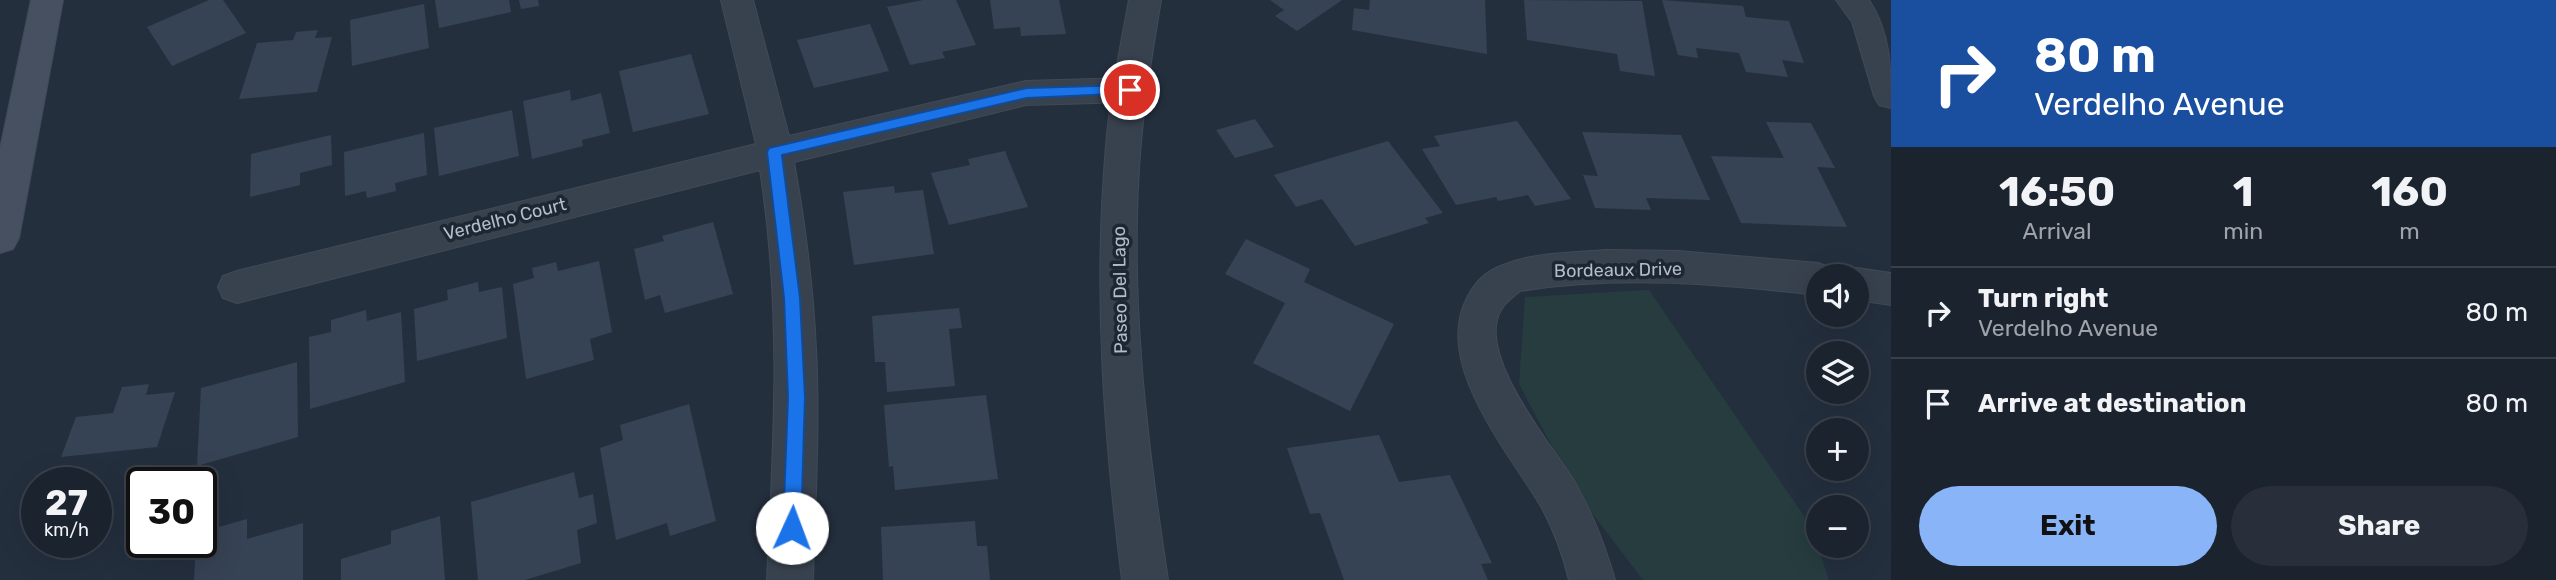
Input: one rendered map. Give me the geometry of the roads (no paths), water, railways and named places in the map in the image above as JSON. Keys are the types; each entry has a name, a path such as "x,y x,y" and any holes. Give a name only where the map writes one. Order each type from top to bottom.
{"main road":[{"path":"22,0 40,36"},
{"path":"0,238 47,0"}],"street":[{"path":"737,0 760,80 774,152 791,273 796,383 790,580"},
{"name":"Paseo Del Lago","path":"1145,0 1130,90 1120,189 1119,298 1125,410 1145,580"},
{"path":"1852,0 1867,19 1891,96"},
{"name":"Verdelho Court","path":"237,287 774,152 1027,93 1130,90"},
{"name":"Bordeaux Drive","path":"1592,580 1572,522 1550,479 1485,373 1475,341 1477,314 1488,294 1509,278 1556,270 1649,267 1806,278"},
{"path":"1869,286 1891,289"}]}
